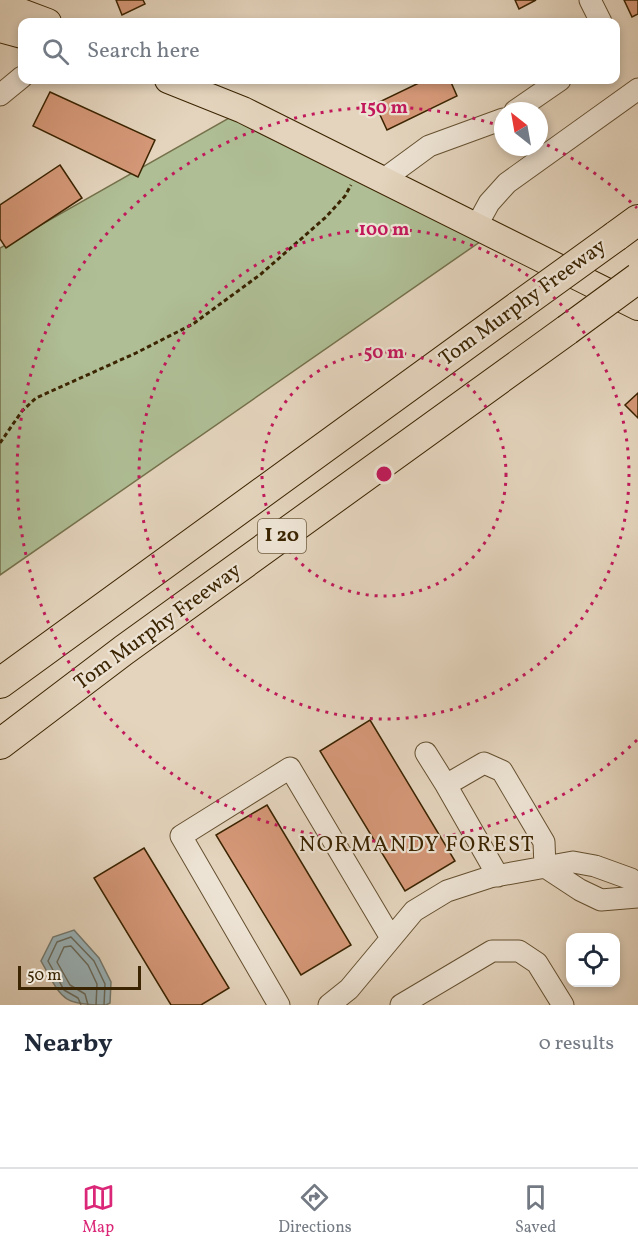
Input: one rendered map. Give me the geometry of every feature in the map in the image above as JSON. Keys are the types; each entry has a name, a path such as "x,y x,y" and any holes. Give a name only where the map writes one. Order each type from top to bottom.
{"highway":[{"name":"Tom Murphy Freeway","path":"0,683 627,228"},
{"name":"Tom Murphy Freeway","path":"0,744 124,650 638,278"}],"main road":[{"path":"0,4 37,18"},
{"path":"0,29 18,34"},
{"path":"178,84 243,110 638,307"}],"street":[{"path":"590,0 599,18"},
{"path":"0,94 18,80"},
{"path":"528,102 554,84"},
{"path":"477,225 489,203 507,183 638,89"},
{"path":"384,179 429,146 494,122"},
{"path":"426,753 498,876"},
{"path":"446,785 484,763 502,771 544,842 545,867"},
{"path":"279,1005 181,837 290,768 391,938"},
{"path":"329,1005 349,989 414,912 447,891 498,876 573,862 595,866 631,879 638,885"},
{"path":"580,890 595,866"},
{"path":"545,867 580,890 601,900 638,897"},
{"path":"401,1005 492,951 519,951 537,963 563,1005"}],"path":[{"path":"0,443 22,411 36,398 136,353 193,324 261,274 345,196 360,167"}],"green space":[{"path":"243,110 497,230 0,575 0,248"}],"water":[{"path":"74,930 99,958 111,982 110,1003 106,1005 79,1003 64,997 41,961 53,937"}],"building":[{"path":"116,0 143,0 145,4 122,15"},
{"path":"515,0 536,0 519,9"},
{"path":"624,0 638,0 638,14 632,17"},
{"path":"417,84 452,84 457,96 387,130 375,104"},
{"path":"50,92 155,140 138,177 33,126"},
{"path":"60,165 82,198 6,248 0,239 0,205"},
{"path":"638,393 638,418 625,405"},
{"path":"370,720 455,861 405,891 320,751"},
{"path":"267,805 351,945 301,975 216,835"},
{"path":"144,848 229,988 201,1005 171,1005 94,878"}],"district":[{"name":"NORMANDY FOREST","path":"417,845"}]}
